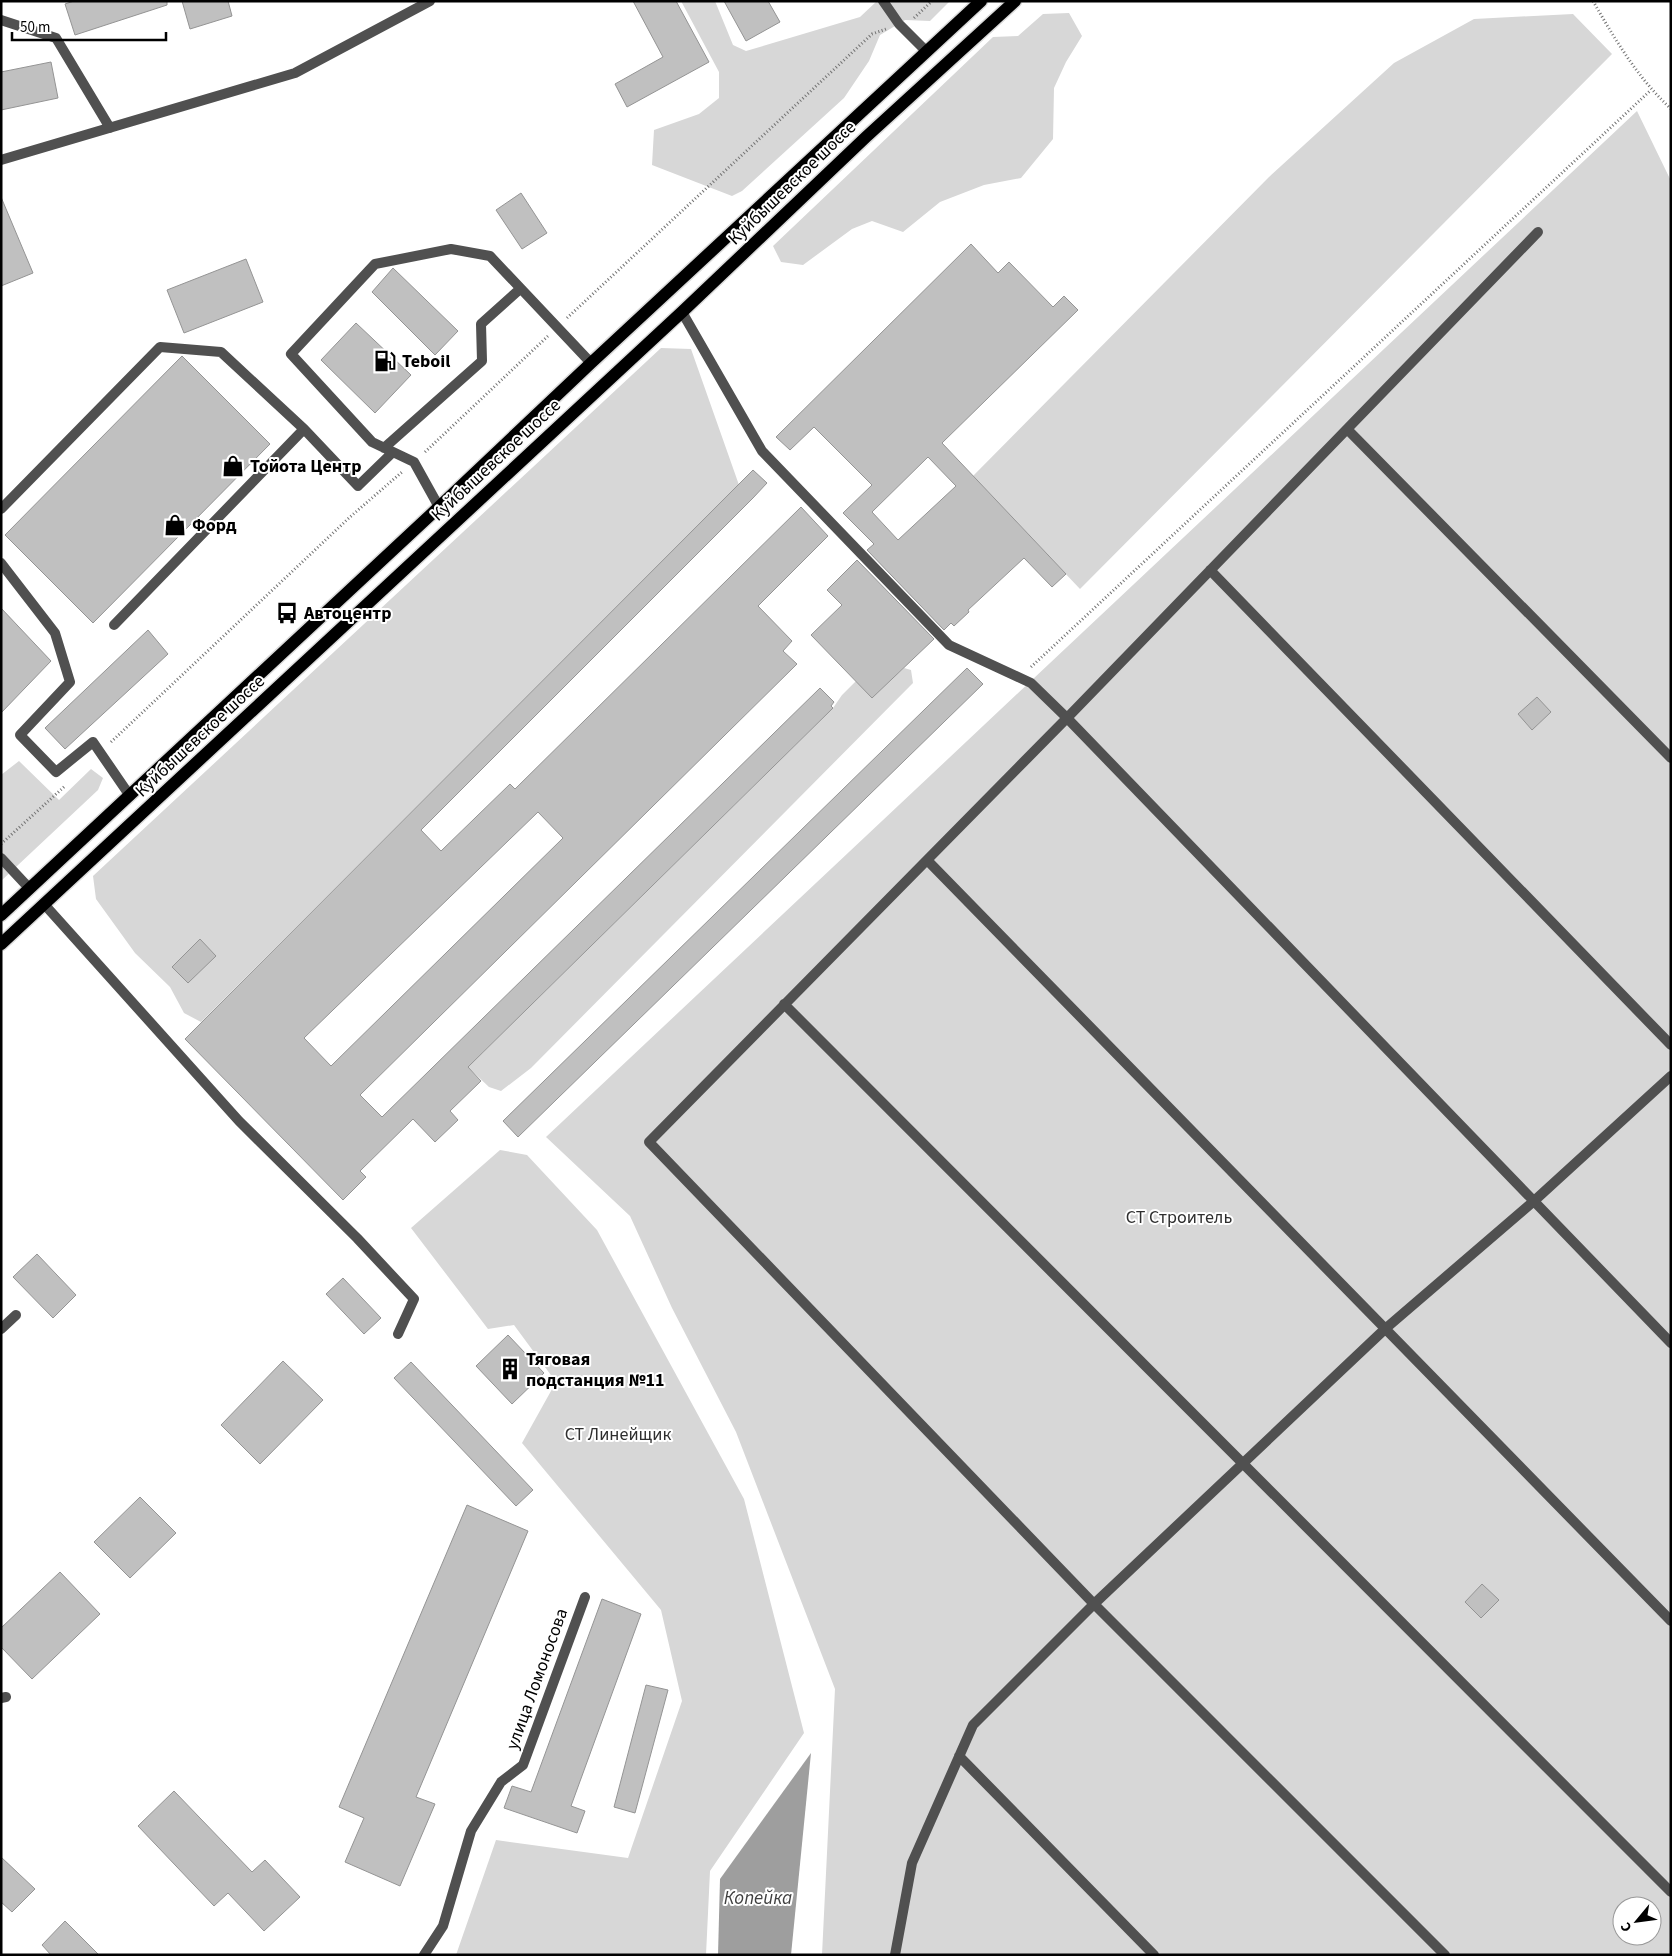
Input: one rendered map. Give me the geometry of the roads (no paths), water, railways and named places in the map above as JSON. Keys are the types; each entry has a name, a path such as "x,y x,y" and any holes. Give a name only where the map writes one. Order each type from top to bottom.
{"main road":[{"name":"Куйбышевское шоссе","path":"1,915 981,1"},
{"name":"Куйбышевское шоссе","path":"1,944 682,312 866,137 1015,1"}],"lane":[{"path":"1,160 295,73 430,1"},
{"path":"883,1 899,24 927,52"},
{"path":"1,20 56,38 110,128"},
{"path":"1445,1955 1094,1604 649,1142 1067,718 1538,232"},
{"path":"439,507 414,462 372,442 291,354 375,264 452,250 490,256 591,363"},
{"path":"1,509 160,347 221,352 304,429 358,486 388,450 482,361 481,324 520,289"},
{"path":"682,312 762,451 949,646 1031,683 1067,718 1671,1344"},
{"path":"114,624 304,429"},
{"path":"1347,429 1671,758"},
{"path":"1,563 54,633 70,682 20,735 56,772 93,742 130,796"},
{"path":"1210,570 1671,1045"},
{"path":"1,581 9,573"},
{"path":"1,858 29,888"},
{"path":"927,860 1671,1621"},
{"path":"44,904 239,1121 357,1238 414,1299 398,1334"},
{"path":"784,1004 1671,1892"},
{"path":"895,1955 912,1863 973,1725 1094,1604 1385,1329 1534,1201 1671,1076"},
{"path":"1,1329 16,1315"},
{"name":"улица Ломоносова","path":"424,1955 443,1926 471,1831 502,1782 523,1765 585,1597"},
{"path":"959,1756 1154,1955"}],"water":[{"name":"Копейка","path":"811,1753 791,1955 718,1955 720,1879"}],"place":[{"name":"Teboil","path":"385,361"},
{"name":"Тойота Центр","path":"233,466"},
{"name":"Форд","path":"175,525"},
{"name":"Автоцентр","path":"287,613"},
{"name":"Тяговая подстанция №11","path":"510,1369"}],"park label":[{"name":"СТ Строитель","path":"1179,1217"},
{"name":"СТ Линейщик","path":"618,1434"}]}
